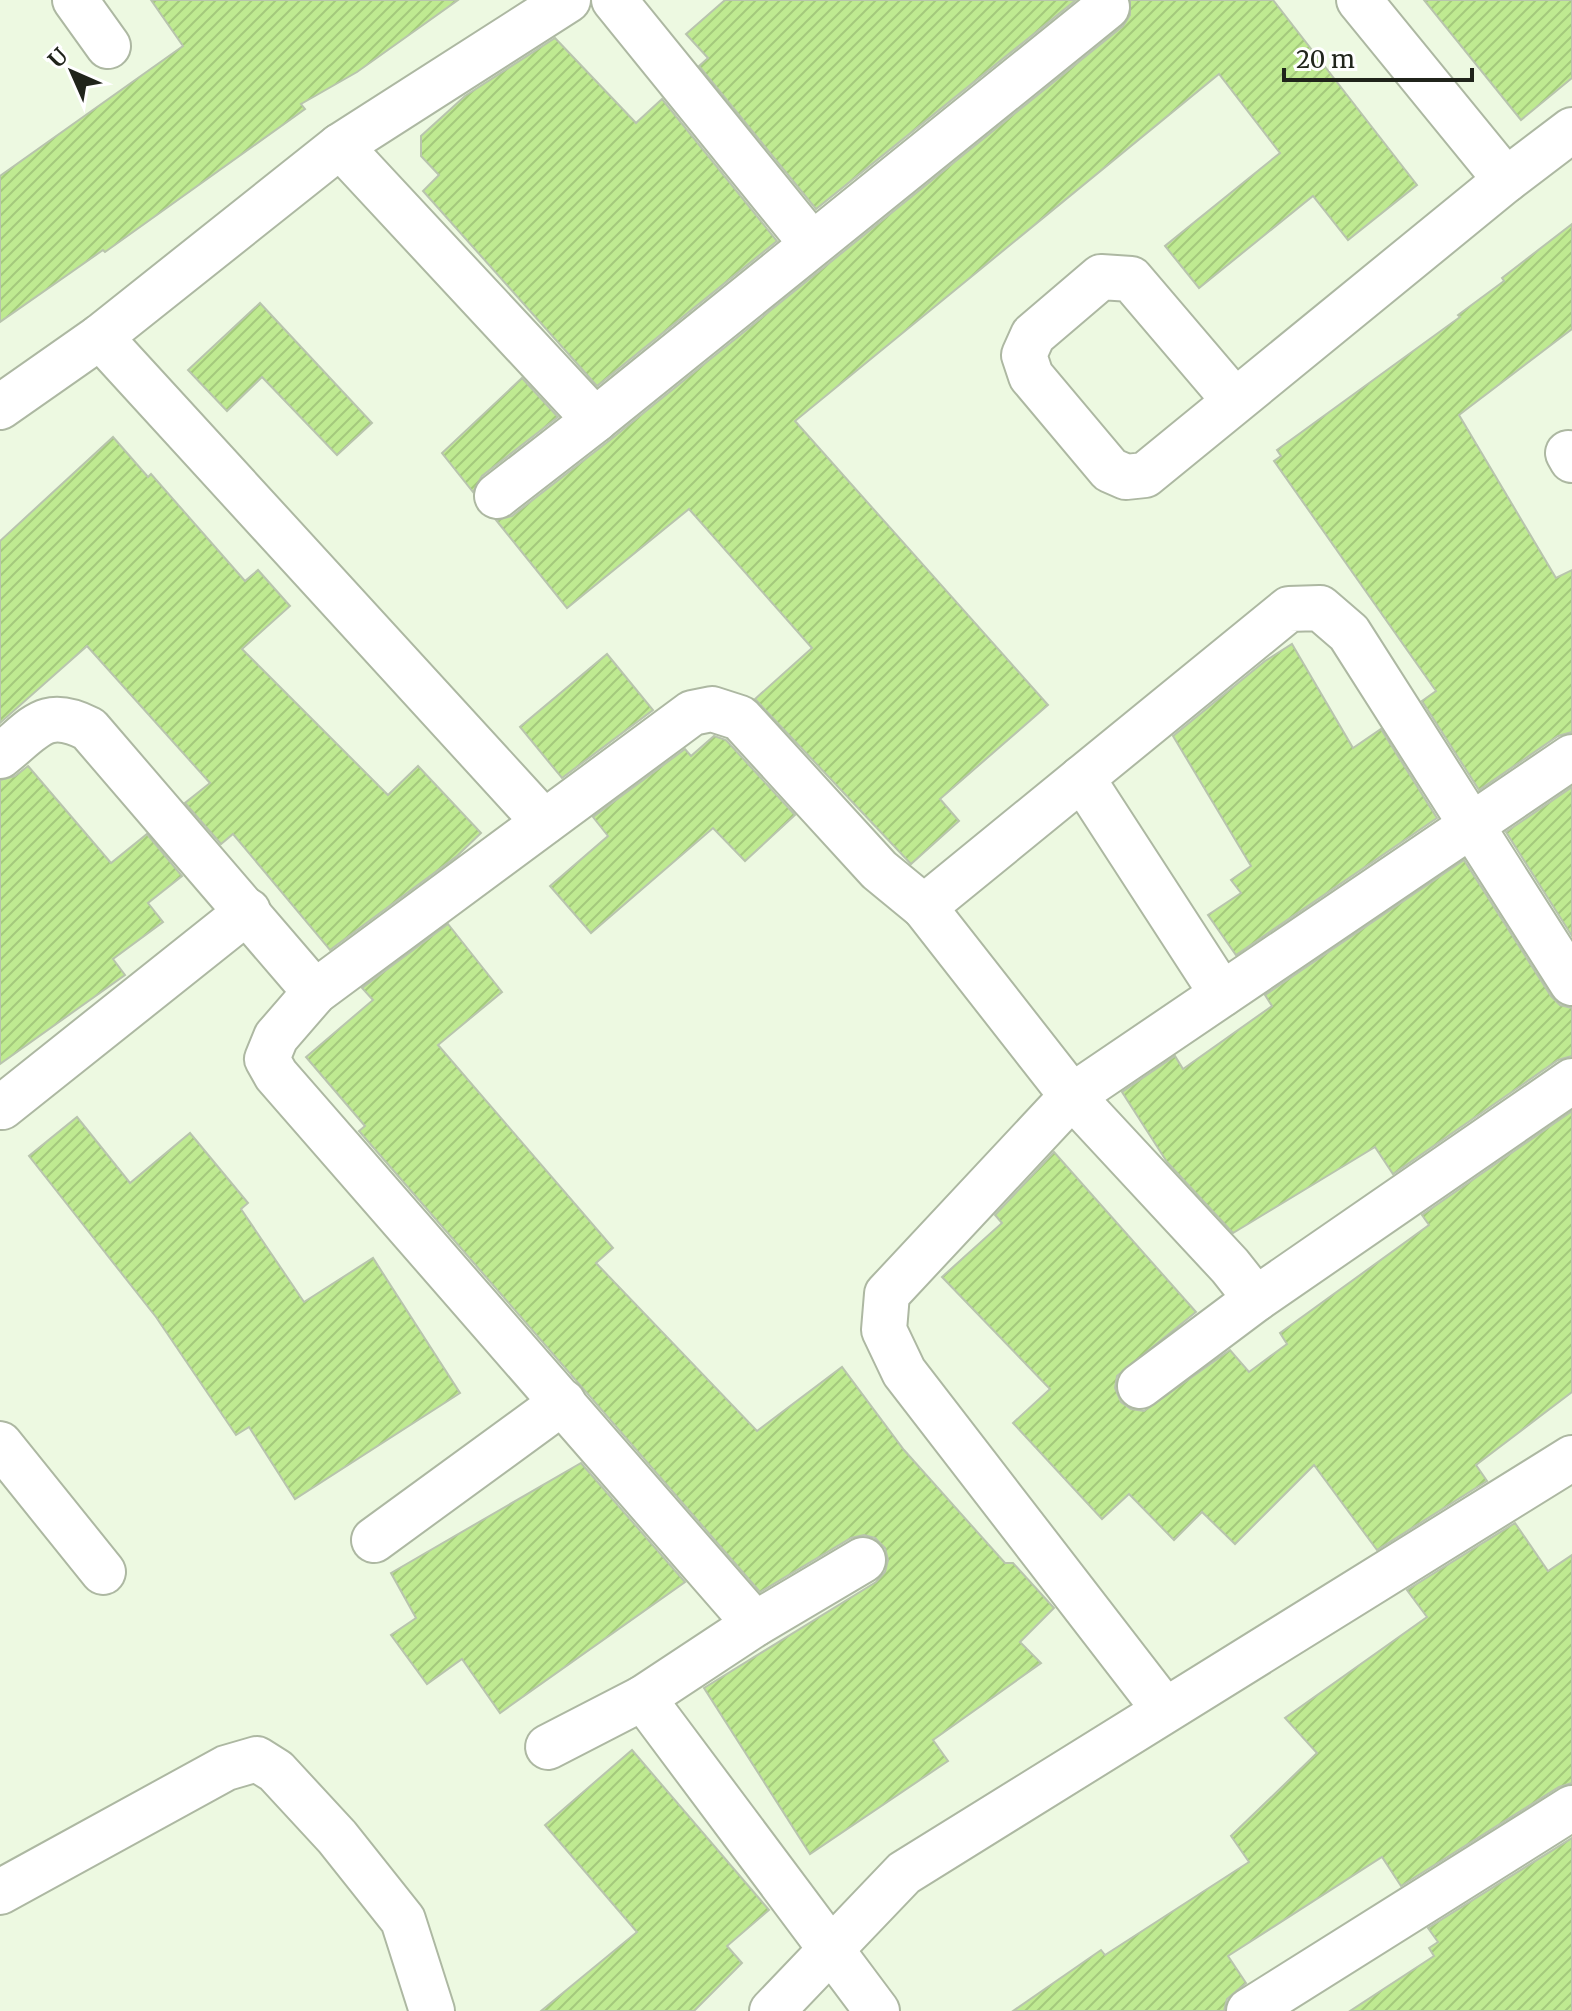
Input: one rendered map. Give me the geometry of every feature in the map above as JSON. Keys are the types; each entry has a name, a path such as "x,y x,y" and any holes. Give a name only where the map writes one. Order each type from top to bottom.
{"street":[{"path":"75,0 108,46"},
{"path":"0,407 100,337 340,146 568,0"},
{"path":"614,0 812,244"},
{"path":"1359,0 1506,180"},
{"path":"497,496 1107,7"},
{"path":"1235,401 1131,279 1101,277 1033,335 1024,355 1031,376 1110,470 1126,477 1145,475 1506,180 1572,130"},
{"path":"340,146 595,420"},
{"path":"100,337 544,822"},
{"path":"924,907 1289,609 1320,608 1349,633 1572,983"},
{"path":"755,1624 276,1075 267,1059 276,1037 315,992 692,713 712,709 740,718 879,870 924,907 1072,1096 1230,1266 1256,1299"},
{"path":"0,756 50,717 68,718 89,729 315,992"},
{"path":"1164,1709 904,1372 884,1330 887,1294 1072,1096 1572,757"},
{"path":"1082,778 1222,994"},
{"path":"2,1107 248,911"},
{"path":"1140,1386 1256,1299 1572,1081"},
{"path":"374,1540 563,1402"},
{"path":"0,1444 103,1572"},
{"path":"772,2011 904,1873 1572,1458"},
{"path":"548,1747 643,1698 755,1624 863,1560"},
{"path":"643,1698 877,2011"},
{"path":"0,1892 226,1768 257,1759 276,1771 337,1837 403,1920 432,2011"},
{"path":"1249,2011 1572,1808"}],"building":[{"path":"151,0 458,0 357,72 301,104 305,109 105,252 103,250 0,322 0,176 183,46"},
{"path":"725,0 1076,0 816,209 699,66 708,58 686,34"},
{"path":"1130,0 1273,0 1417,185 1348,240 1313,196 1199,288 1165,246 1280,153 1219,74 795,421 1048,705 940,799 959,821 911,864 755,699 812,648 689,509 567,608 496,520 512,516 610,440 1123,26 1130,15"},
{"path":"1424,0 1572,0 1572,78 1521,120"},
{"path":"555,38 636,123 662,99 777,241 597,386 423,191 439,175 421,156 421,136 465,96"},
{"path":"1572,224 1572,329 1459,415 1556,578 1572,570 1572,732 1558,736 1479,790 1422,701 1436,691 1274,461 1281,456 1277,450 1460,317 1458,315 1504,281 1502,278"},
{"path":"260,303 372,423 337,455 262,377 227,411 188,370"},
{"path":"522,378 558,417 482,476 473,492 442,453"},
{"path":"113,437 148,477 151,474 245,581 258,570 290,606 242,649 388,795 418,766 481,833 457,856 330,950 233,834 221,844 185,803 210,783 87,646 0,723 0,541"},
{"path":"1292,644 1353,748 1381,729 1437,818 1236,955 1208,915 1241,893 1231,880 1251,866 1173,736 1265,661"},
{"path":"607,654 653,710 562,778 520,727"},
{"path":"714,736 726,740 795,815 745,861 713,828 591,933 550,886 608,836 593,817 685,749 691,756"},
{"path":"28,766 111,863 147,834 182,876 148,903 163,922 113,959 125,975 0,1064 0,780 15,776"},
{"path":"1572,787 1572,936 1506,832"},
{"path":"1464,860 1551,996 1560,1005 1572,1008 1572,1056 1558,1060 1393,1174 1375,1147 1233,1233 1167,1162 1122,1092 1175,1056 1183,1069 1272,1006 1265,995"},
{"path":"448,924 502,992 438,1045 613,1248 596,1263 757,1431 842,1367 904,1450 1005,1563 1013,1563 1054,1608 1020,1642 1041,1663 933,1740 948,1761 810,1854 704,1688 876,1582 885,1572 888,1560 885,1548 875,1538 864,1535 851,1538 760,1592 359,1131 365,1126 306,1057 373,1000 362,988"},
{"path":"1572,1111 1572,1392 1476,1465 1487,1481 1377,1550 1314,1465 1235,1544 1202,1512 1174,1540 1129,1494 1102,1519 1013,1423 1050,1389 942,1277 1002,1223 995,1215 1054,1152 1196,1312 1117,1376 1115,1388 1121,1402 1131,1409 1144,1411 1230,1350 1249,1372 1287,1344 1280,1333 1429,1225 1422,1215"},
{"path":"77,1117 130,1183 190,1133 248,1203 241,1209 304,1302 373,1258 460,1393 295,1499 249,1427 236,1435 156,1317 29,1156"},
{"path":"581,1463 685,1582 500,1713 462,1659 427,1684 391,1635 416,1618 391,1573"},
{"path":"1515,1523 1548,1571 1572,1555 1572,1783 1559,1787 1401,1886 1382,1857 1228,1956 1246,1983 1227,1999 1224,2011 1013,2011 1101,1950 1105,1955 1249,1862 1231,1836 1317,1753 1285,1718 1427,1617 1407,1590"},
{"path":"632,1750 769,1910 727,1946 742,1963 694,2011 541,2011 637,1932 545,1825"},
{"path":"1572,1838 1572,2011 1350,2011 1434,1956 1429,1948 1438,1942 1428,1928"}]}
